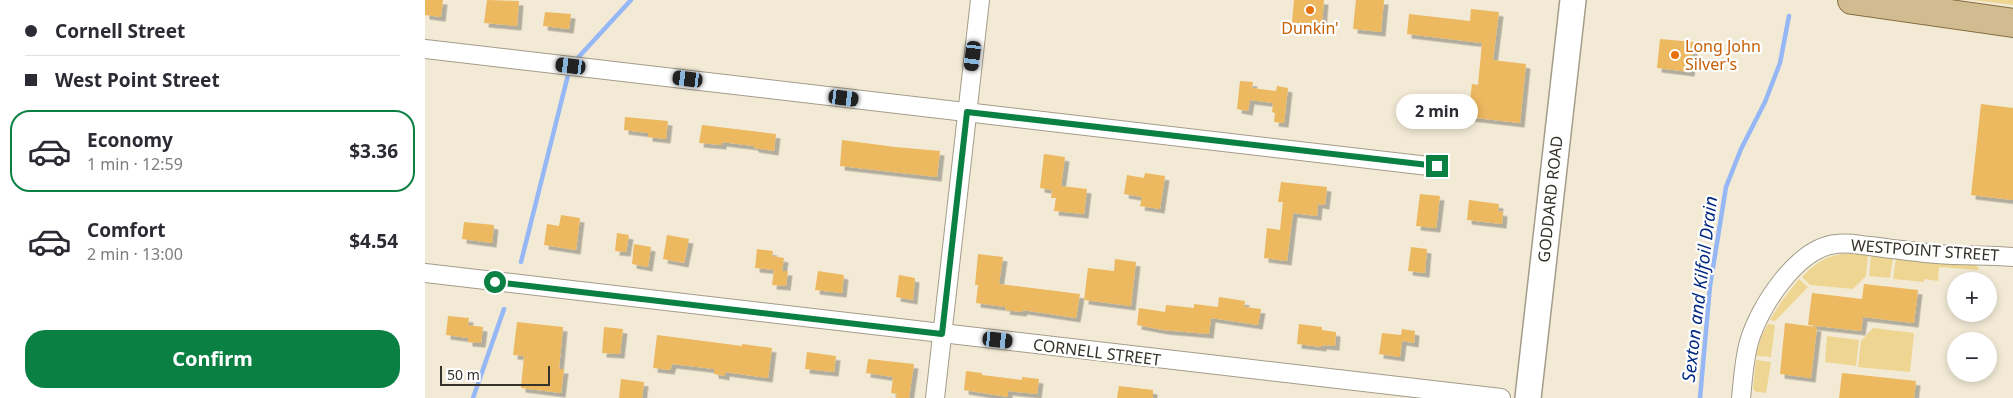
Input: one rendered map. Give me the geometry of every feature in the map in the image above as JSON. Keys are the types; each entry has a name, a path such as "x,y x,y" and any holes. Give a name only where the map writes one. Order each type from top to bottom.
{"main road":[{"name":"GODDARD ROAD","path":"1528,398 1573,0"},
{"path":"1852,0 2013,23"}],"street":[{"path":"935,398 980,0"},
{"path":"425,49 1437,166"},
{"name":"WESTPOINT STREET","path":"1741,398 1749,341 1754,327 1781,282 1804,258 1815,251 1836,244 1940,254 2013,257"},
{"name":"CORNELL STREET","path":"425,273 1501,398"}],"shaded area":[{"path":"1972,0 2013,0 2013,5"},
{"path":"1855,253 1868,255 1866,276 1853,289 1810,285 1802,277 1814,266 1832,256"},
{"path":"1871,255 1893,258 1890,278 1869,276"},
{"path":"1896,258 1943,263 1975,263 1979,269 1939,267 1938,281 1924,279 1924,282 1893,279"},
{"path":"1799,279 1808,287 1775,321 1770,320 1781,302"},
{"path":"1768,324 1775,325 1771,357 1756,356 1761,337"},
{"path":"1873,328 1914,333 1910,372 1858,367 1861,341"},
{"path":"1827,336 1859,340 1856,366 1825,362"},
{"path":"1756,360 1771,362 1766,393 1756,392 1753,389"}],"building":[{"path":"425,0 443,0 441,17 425,15"},
{"path":"487,0 519,1 517,26 484,23"},
{"path":"1294,0 1324,0 1322,25 1292,23"},
{"path":"1356,0 1384,0 1381,32 1353,29"},
{"path":"1471,9 1499,12 1493,60 1526,64 1520,123 1468,117 1472,84 1478,85 1482,43 1407,34 1409,14 1470,21"},
{"path":"545,12 571,14 569,29 543,26"},
{"name":"Long John Silver's","path":"1660,39 1694,42 1690,72 1657,68"},
{"path":"1240,81 1253,82 1252,88 1276,91 1277,86 1288,88 1284,123 1274,122 1273,103 1250,100 1248,111 1237,109"},
{"path":"1981,104 2013,108 2013,200 1971,195"},
{"path":"625,117 668,121 666,139 648,137 648,133 624,130"},
{"path":"702,125 776,134 774,151 754,148 754,146 722,142 722,145 699,143"},
{"path":"842,140 940,151 937,177 840,166"},
{"path":"1044,154 1065,157 1061,186 1087,189 1084,214 1054,211 1056,198 1051,198 1052,190 1040,188"},
{"path":"1145,173 1165,176 1160,209 1140,206 1142,197 1124,194 1127,175 1144,178"},
{"path":"1281,182 1327,187 1325,205 1318,204 1317,216 1293,213 1287,261 1264,258 1267,228 1280,230 1283,202 1278,202"},
{"path":"1420,194 1440,196 1436,228 1416,226"},
{"path":"1469,200 1499,204 1498,211 1503,212 1502,224 1467,220"},
{"path":"561,215 580,218 576,250 544,245 547,224 559,226"},
{"path":"464,222 494,225 492,243 462,239"},
{"path":"617,233 629,235 626,252 615,251"},
{"path":"667,235 689,239 684,263 663,259"},
{"path":"634,244 651,247 648,267 632,264"},
{"path":"1411,247 1427,249 1425,273 1408,271"},
{"path":"757,249 773,251 772,256 784,258 782,271 788,271 786,286 772,285 774,270 755,268"},
{"path":"978,254 1003,257 999,284 1080,294 1076,318 1023,310 1022,312 1005,310 1006,307 976,303 978,285 975,285"},
{"path":"1115,259 1136,262 1131,306 1084,300 1088,268 1114,271"},
{"path":"818,271 844,275 842,293 815,290"},
{"path":"899,275 915,278 913,300 896,297"},
{"path":"1864,284 1918,290 1914,323 1863,317 1861,331 1808,325 1812,293 1862,299"},
{"path":"1219,297 1245,301 1244,307 1261,309 1258,325 1211,318 1209,334 1163,330 1137,325 1139,308 1165,312 1166,305 1194,308 1194,304 1218,307"},
{"path":"448,316 469,318 468,325 483,327 481,343 468,342 468,338 446,335"},
{"path":"517,322 563,327 559,369 564,369 561,393 521,388 524,356 513,355"},
{"path":"1785,323 1817,327 1811,378 1780,374"},
{"path":"1299,324 1322,327 1322,330 1336,332 1335,346 1322,345 1322,347 1297,344"},
{"path":"604,327 623,329 620,354 602,353"},
{"path":"1402,329 1415,331 1414,343 1402,341 1400,357 1379,354 1382,333 1401,335"},
{"path":"657,335 772,348 768,378 725,372 725,376 714,374 714,369 672,364 670,370 653,368"},
{"path":"807,352 836,356 834,372 805,369"},
{"path":"868,359 914,364 909,398 896,398 897,394 891,393 893,377 866,373"},
{"path":"966,371 1022,380 1022,377 1039,379 1037,394 1008,391 1008,397 964,390"},
{"path":"1842,373 1916,381 1914,398 1839,398"},
{"path":"621,379 644,382 642,398 619,398"},
{"path":"1119,386 1153,390 1153,398 1117,398"}],"waterway":[{"path":"574,62 631,0"},
{"name":"Sexton and Kilfoil Drain","path":"1700,398 1710,286 1726,187 1741,149 1765,102 1780,63 1789,16"},
{"path":"521,262 569,71"},
{"path":"473,398 504,309"}],"place":[{"name":"Dunkin'","path":"1310,10"},
{"name":"Long John Silver's","path":"1675,55"}],"route":[{"path":"495,282 942,334 967,112 1437,166"}]}
